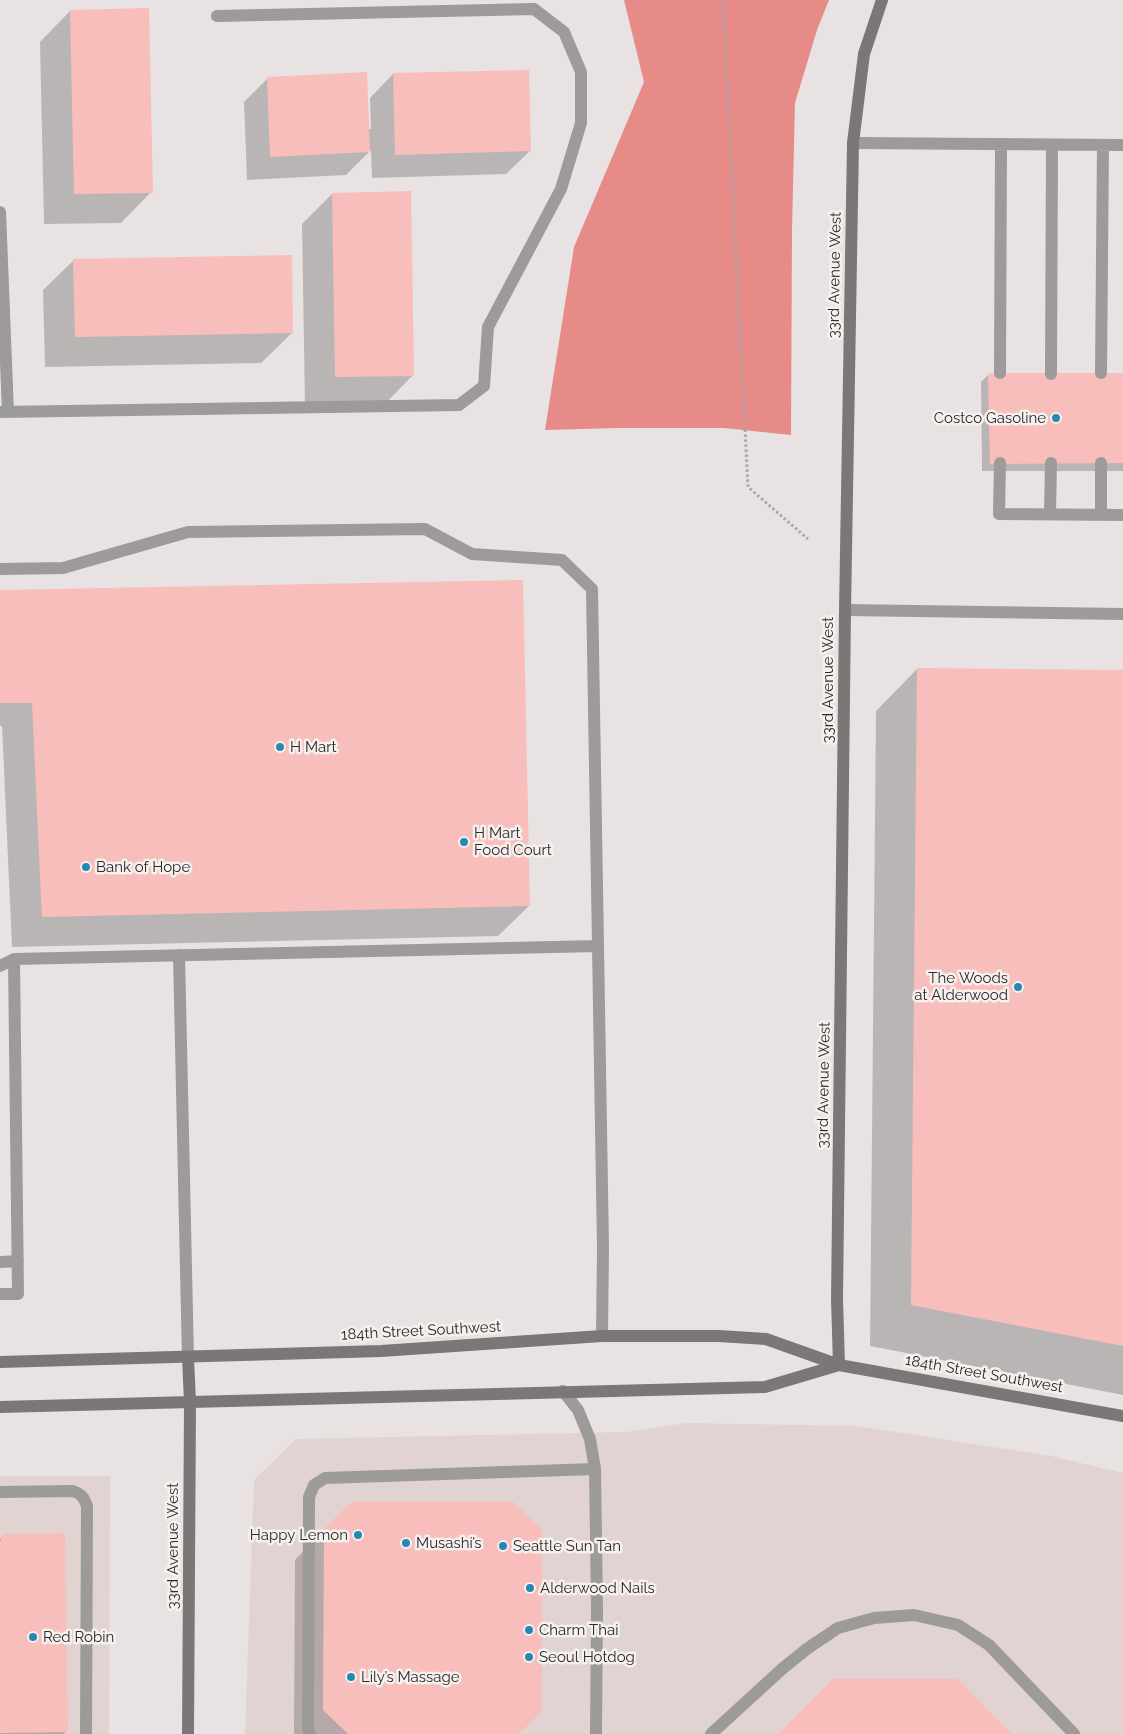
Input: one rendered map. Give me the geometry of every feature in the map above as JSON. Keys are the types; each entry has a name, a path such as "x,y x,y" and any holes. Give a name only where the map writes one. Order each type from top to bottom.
{"main road":[{"name":"33rd Avenue West","path":"839,1364 837,1299 845,610 853,143 864,54 882,0"},
{"name":"184th Street Southwest","path":"0,1362 381,1351 602,1336 719,1336 766,1339 839,1364 1123,1416"},
{"name":"33rd Avenue West","path":"188,1358 190,1402 188,1734"},
{"name":"184th Street Southwest","path":"0,1407 765,1387 839,1364"}],"street":[{"path":"0,212 4,412 459,405 484,386 488,327 561,189 582,123 582,72 564,32 534,9 217,16"},
{"path":"853,143 1123,145"},
{"path":"1000,373 1001,144"},
{"path":"1051,374 1052,145"},
{"path":"1102,145 1102,373"},
{"path":"1000,463 999,514 1123,515"},
{"path":"1050,514 1051,463"},
{"path":"1101,463 1101,514"},
{"path":"0,569 63,568 188,532 425,529 472,554 562,560 592,588 603,1248 602,1336"},
{"path":"845,610 1123,614"},
{"path":"0,966 14,958 598,946"},
{"path":"179,955 188,1358"},
{"path":"0,1294 18,1294 14,958"},
{"path":"0,1262 18,1261"},
{"path":"563,1391 578,1410 590,1439 595,1469 596,1734"},
{"path":"310,1734 308,1729 309,1497 314,1485 325,1478 595,1469"},
{"path":"0,1492 72,1491 85,1498 87,1506 86,1734"},
{"path":"711,1734 782,1669 808,1648 838,1628 874,1618 914,1615 958,1625 989,1644 1074,1734"}],"path":[{"path":"723,0 748,487 808,539"}],"shaded area":[{"path":"624,0 829,0 817,30 795,103 791,435 724,428 545,430 574,247 644,82"},
{"path":"686,1423 857,1426 1051,1456 1123,1473 1123,1734 245,1734 254,1480 296,1439 625,1432"},
{"path":"0,1476 110,1476 109,1734 0,1734"}],"building":[{"path":"149,8 153,193 74,194 70,10"},
{"path":"529,70 531,151 395,155 393,73"},
{"path":"367,72 370,152 270,157 267,77"},
{"path":"411,191 414,376 335,377 332,193"},
{"path":"292,255 293,333 75,337 73,259"},
{"name":"Costco Gasoline","path":"988,373 1123,373 1123,463 990,464"},
{"name":"H Mart","path":"523,580 530,906 42,917 32,703 0,703 0,590"},
{"name":"The Woods at Alderwood","path":"917,668 1123,670 1123,1346 911,1305"},
{"path":"351,1502 513,1502 542,1529 542,1711 519,1734 348,1734 323,1710 324,1529"},
{"name":"Red Robin","path":"65,1533 68,1732 0,1733 0,1542 3,1534"},
{"path":"833,1679 958,1679 1012,1734 778,1734"}],"place":[{"name":"Costco Gasoline","path":"1056,418"},
{"name":"H Mart","path":"280,747"},
{"name":"H Mart Food Court","path":"464,842"},
{"name":"Bank of Hope","path":"86,867"},
{"name":"The Woods at Alderwood","path":"1018,987"},
{"name":"Happy Lemon","path":"358,1535"},
{"name":"Musashi’s","path":"406,1543"},
{"name":"Seattle Sun Tan","path":"503,1546"},
{"name":"Alderwood Nails","path":"530,1588"},
{"name":"Charm Thai","path":"529,1630"},
{"name":"Red Robin","path":"33,1637"},
{"name":"Seoul Hotdog","path":"529,1657"},
{"name":"Lily’s Massage","path":"351,1677"}]}
